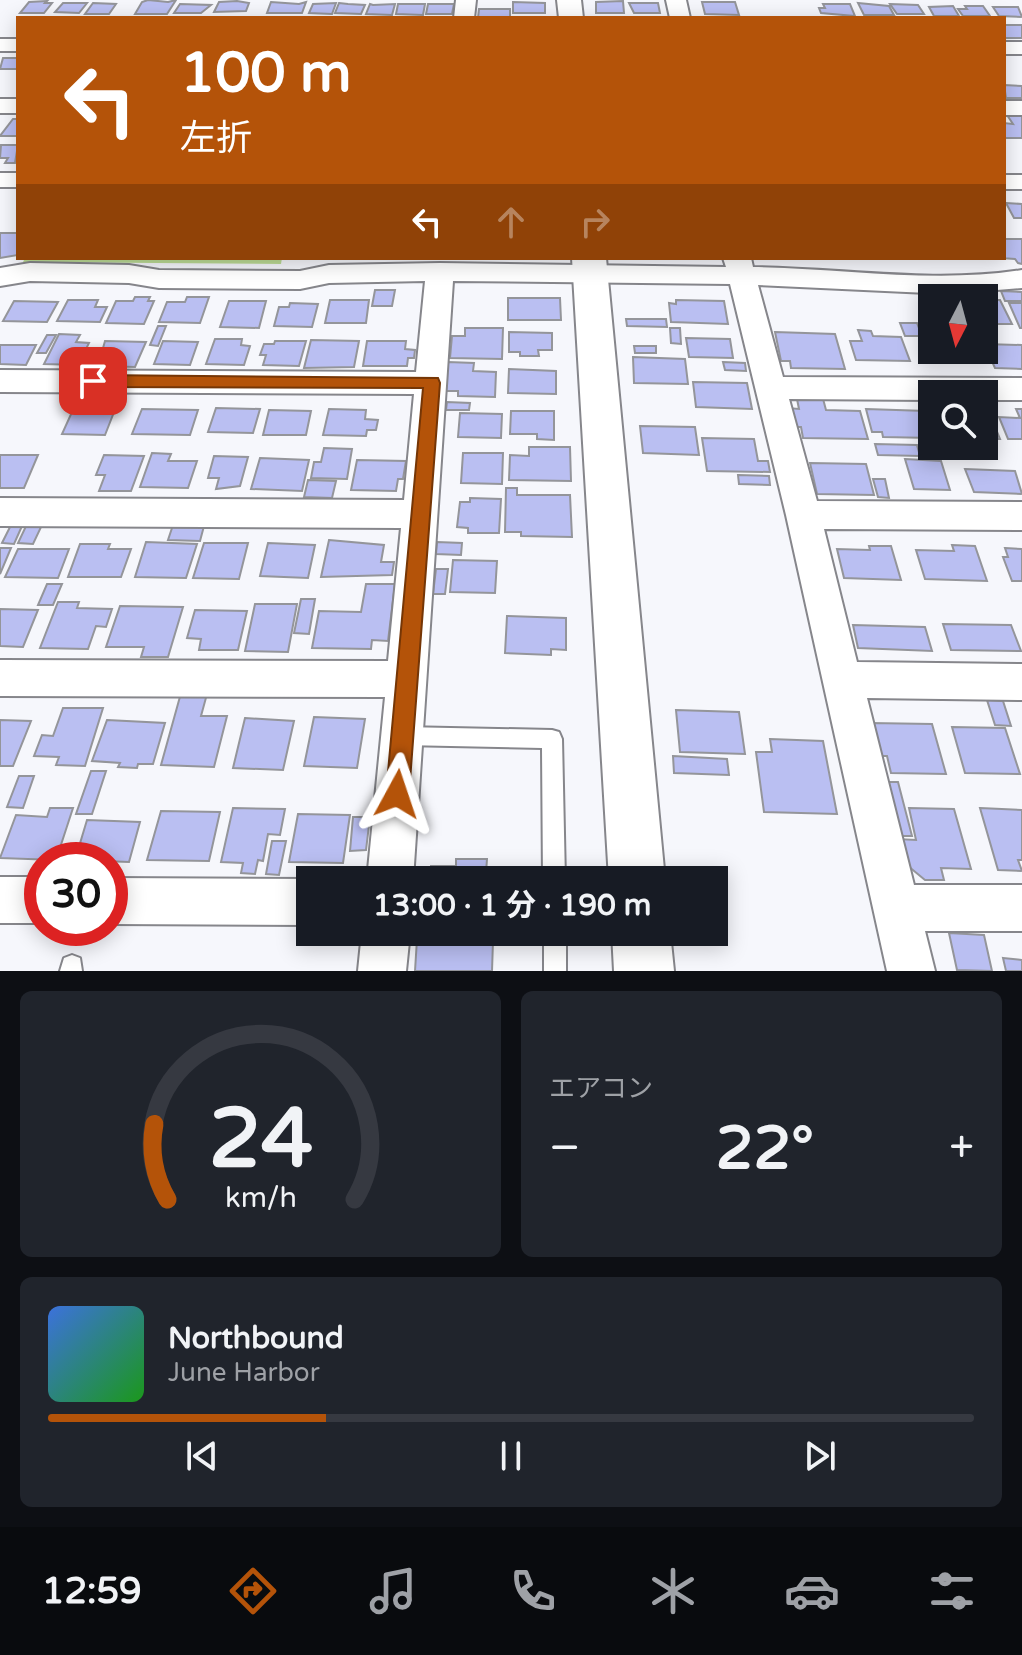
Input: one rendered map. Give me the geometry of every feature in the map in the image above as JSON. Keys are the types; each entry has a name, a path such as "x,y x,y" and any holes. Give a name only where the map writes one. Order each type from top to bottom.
{"street":[{"path":"589,266 636,866"},
{"path":"0,277 30,272 129,274 159,279 300,280 329,274 589,266 739,267 899,283 999,283 1022,279"},
{"path":"739,267 803,515 911,971"},
{"path":"391,866 440,272"},
{"path":"0,381 432,383"},
{"path":"770,388 1022,389"},
{"path":"0,512 420,514"},
{"path":"803,515 1022,516"},
{"path":"0,678 406,679"},
{"path":"840,680 1022,682"},
{"path":"0,900 24,900"},
{"path":"128,901 296,902"},
{"path":"896,908 1022,908"},
{"path":"382,971 385,946"},
{"path":"642,946 644,971"}],"lane":[{"path":"402,736 552,739 554,866"},
{"path":"555,946 555,971"}],"green space":[{"path":"24,260 282,260 281,264"}],"building":[{"path":"176,0 167,14 135,14 142,2"},
{"path":"47,1 45,3 52,3 44,13 20,13 29,2"},
{"path":"623,1 624,13 596,13 596,2"},
{"path":"219,2 249,3 246,11 214,12"},
{"path":"271,2 306,2 302,13 267,13"},
{"path":"513,2 545,3 545,13 513,13"},
{"path":"702,2 735,2 739,15 705,14"},
{"path":"63,3 87,3 79,13 55,12"},
{"path":"93,3 116,4 109,14 85,14"},
{"path":"336,3 332,14 309,13 313,4"},
{"path":"339,3 365,5 361,14 335,13"},
{"path":"629,3 658,3 660,13 634,13"},
{"path":"858,3 889,6 894,15 864,15"},
{"path":"180,4 211,5 201,13 174,13"},
{"path":"370,4 395,4 392,15 366,14"},
{"path":"398,4 425,4 423,15 396,14"},
{"path":"428,4 454,4 452,14 426,14"},
{"path":"823,4 850,4 855,16 821,13 819,8 825,8"},
{"path":"890,4 918,5 924,14 897,14"},
{"path":"953,6 959,16 934,16 929,7"},
{"path":"965,6 983,6 990,16 963,16 958,9 967,9"},
{"path":"993,7 1018,7 1022,17 1006,16 999,16"},
{"path":"479,9 510,9 510,16 478,16"},
{"path":"1006,25 1022,25 1022,38 1006,38"},
{"path":"3,58 16,58 16,69 0,69"},
{"path":"1006,85 1022,86 1022,98 1006,98"},
{"path":"1007,115 1022,115 1022,138 1006,138 1006,123 1013,124"},
{"path":"13,119 16,119 16,136 0,136"},
{"path":"1,145 16,145 15,163 5,163 8,158 0,158"},
{"path":"1006,203 1022,204 1022,218 1014,218"},
{"path":"0,233 16,233 16,255 0,258"},
{"path":"1006,239 1022,239 1022,264 1015,259 1006,258"},
{"path":"375,290 395,290 392,306 372,306"},
{"path":"1001,291 1022,292 1022,301 1005,301"},
{"path":"135,297 150,297 148,301 154,301 144,324 106,323 116,301 133,301"},
{"path":"187,297 209,297 200,323 159,322 167,302 185,302"},
{"path":"508,298 560,298 561,320 508,320"},
{"path":"68,300 98,300 95,307 107,307 100,322 57,321"},
{"path":"330,300 369,300 366,323 325,323"},
{"path":"676,300 724,301 728,324 671,322 669,303 676,304"},
{"path":"998,300 1000,300 1012,324 998,324"},
{"path":"14,301 58,302 47,322 3,321"},
{"path":"229,301 266,301 259,328 220,327"},
{"path":"290,303 318,304 312,327 274,326 279,307 289,307"},
{"path":"1009,303 1022,303 1022,328 1020,328"},
{"path":"626,319 666,319 667,327 627,326"},
{"path":"900,323 917,323 918,336 905,336"},
{"path":"158,326 166,326 158,346 150,345"},
{"path":"465,328 503,328 502,359 450,358 452,336 465,336"},
{"path":"670,328 680,328 681,344 671,343"},
{"path":"858,330 871,331 873,336 901,337 910,361 856,360 850,341 862,341"},
{"path":"509,332 552,333 552,350 538,350 539,356 520,356 520,352 509,352"},
{"path":"775,332 835,334 845,369 791,368 790,361 781,361"},
{"path":"59,334 80,335 76,342 89,343 78,365 44,364"},
{"path":"47,335 56,335 46,353 37,353"},
{"path":"686,338 730,339 733,358 689,357"},
{"path":"215,339 242,339 241,345 250,346 244,365 206,364"},
{"path":"311,340 359,341 354,367 304,368"},
{"path":"105,341 146,342 135,367 98,366"},
{"path":"163,341 198,342 190,365 154,364"},
{"path":"275,341 306,341 299,366 263,365 266,355 260,355 264,344 274,344"},
{"path":"367,341 406,341 405,349 415,350 414,358 408,358 407,366 363,366"},
{"path":"998,344 1022,345 1022,369 995,368 993,364 998,364"},
{"path":"0,345 36,345 26,365 0,364"},
{"path":"634,346 656,346 656,353 635,353"},
{"path":"633,357 685,359 688,384 634,383"},
{"path":"448,362 474,363 473,371 496,372 495,397 458,396 458,391 445,391"},
{"path":"723,362 745,363 746,371 725,370"},
{"path":"509,369 556,371 556,394 508,393"},
{"path":"693,382 747,383 752,409 696,407"},
{"path":"796,394 822,395 826,410 860,411 868,439 803,438 801,427 792,427 788,408 799,409"},
{"path":"447,402 470,403 469,410 446,410"},
{"path":"216,408 260,409 253,433 208,432"},
{"path":"142,409 198,410 190,435 132,434"},
{"path":"329,409 366,410 365,419 378,420 376,430 367,430 366,436 323,435"},
{"path":"866,409 918,411 918,438 883,437 882,432 872,432"},
{"path":"1016,409 1022,409 1022,439 1008,439 999,417 1020,418"},
{"path":"269,410 311,411 306,435 263,435"},
{"path":"511,411 554,411 554,440 537,439 537,434 510,434"},
{"path":"72,412 114,412 105,435 62,434"},
{"path":"460,413 502,414 501,438 458,437"},
{"path":"640,426 695,427 699,455 643,453"},
{"path":"702,438 754,439 758,461 768,461 770,472 707,471"},
{"path":"875,444 917,445 918,449 918,456 878,455"},
{"path":"529,447 570,447 571,481 509,480 510,455 529,456"},
{"path":"324,448 352,449 347,479 311,478 314,462 321,462"},
{"path":"152,453 171,454 168,461 197,461 188,488 140,487"},
{"path":"463,453 503,453 502,484 461,483"},
{"path":"0,455 38,455 24,488 0,488"},
{"path":"104,455 144,456 131,491 99,491 105,475 96,475"},
{"path":"214,456 248,457 240,486 216,489 219,478 208,478"},
{"path":"260,458 309,460 302,491 251,489"},
{"path":"905,459 941,461 950,490 914,489"},
{"path":"357,460 406,461 403,479 398,479 396,491 351,490"},
{"path":"810,463 866,464 874,495 817,494"},
{"path":"965,469 1015,471 1022,494 974,492"},
{"path":"738,475 769,476 770,485 739,484"},
{"path":"873,479 885,479 889,498 878,497"},
{"path":"308,480 336,481 332,498 304,497"},
{"path":"506,488 517,488 517,495 570,495 572,537 521,536 521,532 505,532"},
{"path":"470,498 501,499 499,533 468,533 468,528 457,527 460,502 470,502"},
{"path":"27,524 42,525 33,544 18,543"},
{"path":"11,525 22,526 14,544 2,543"},
{"path":"173,525 204,526 200,541 168,540"},
{"path":"329,540 384,545 381,562 394,562 392,575 321,577"},
{"path":"146,542 197,544 186,578 135,577"},
{"path":"437,542 462,543 461,555 436,554"},
{"path":"204,543 248,543 239,579 193,578"},
{"path":"268,543 315,545 308,578 260,576"},
{"path":"80,544 110,544 108,549 131,549 121,577 68,577"},
{"path":"952,545 975,546 987,581 925,579 916,550 954,551"},
{"path":"869,546 891,546 901,580 844,578 837,549 870,550"},
{"path":"0,548 11,548 0,574"},
{"path":"1005,548 1022,549 1022,581 1012,581 1003,557 1008,557"},
{"path":"18,549 69,549 58,578 5,577"},
{"path":"453,560 497,561 495,593 450,592"},
{"path":"436,569 448,569 445,594 433,594"},
{"path":"47,584 62,584 53,605 38,605"},
{"path":"366,584 395,584 388,641 372,640 371,649 312,648 319,611 361,612"},
{"path":"301,599 315,599 309,634 294,633"},
{"path":"58,602 79,602 77,608 112,609 106,627 96,626 88,649 40,648"},
{"path":"255,604 297,604 288,652 245,651"},
{"path":"120,606 183,607 168,657 141,657 144,647 106,647"},
{"path":"0,609 38,610 23,647 0,646"},
{"path":"195,610 247,611 238,650 199,650 201,639 187,638"},
{"path":"507,616 566,618 566,650 551,649 551,655 505,653"},
{"path":"943,624 1011,625 1021,651 951,650"},
{"path":"853,625 925,627 932,651 858,648"},
{"path":"181,693 207,694 201,716 227,716 214,767 161,765"},
{"path":"987,700 1003,701 1011,726 995,725"},
{"path":"63,708 103,708 85,766 56,765 59,757 34,756 42,735 53,736"},
{"path":"676,710 739,712 745,754 680,752"},
{"path":"314,717 365,719 357,768 304,766"},
{"path":"245,718 294,721 283,770 233,768"},
{"path":"0,720 31,721 13,766 0,766"},
{"path":"107,720 165,723 153,764 138,764 137,768 92,761"},
{"path":"870,723 932,724 946,774 891,773 887,756 877,756"},
{"path":"952,727 1005,728 1020,774 965,773"},
{"path":"770,739 823,741 837,814 764,812 756,752 772,752"},
{"path":"673,756 727,759 729,775 674,773"},
{"path":"91,771 106,771 92,814 76,814"},
{"path":"19,776 34,776 23,808 7,807"},
{"path":"882,782 898,782 912,836 895,836"},
{"path":"50,808 73,808 62,842 24,842 24,859 0,858 16,815 47,817"},
{"path":"233,808 285,809 280,835 268,834 263,861 258,860 255,874 241,873 243,863 221,862"},
{"path":"909,808 954,809 971,869 941,868 944,880 925,880 902,861 897,839 916,840"},
{"path":"980,808 1022,810 1022,860 1018,860 1022,871 998,870"},
{"path":"161,811 220,812 209,861 147,860"},
{"path":"298,814 350,815 343,863 289,862"},
{"path":"353,817 370,817 366,850 350,851"},
{"path":"87,820 140,822 129,862 128,842 80,842"},
{"path":"272,841 286,841 279,875 266,874"},
{"path":"456,859 487,859 486,866 456,866"},
{"path":"949,933 984,935 992,971 957,970"},
{"path":"417,946 493,946 492,971 415,971"},
{"path":"1003,958 1022,960 1022,971 1006,971"}],"route":[{"path":"93,381 432,383 397,794"}]}
